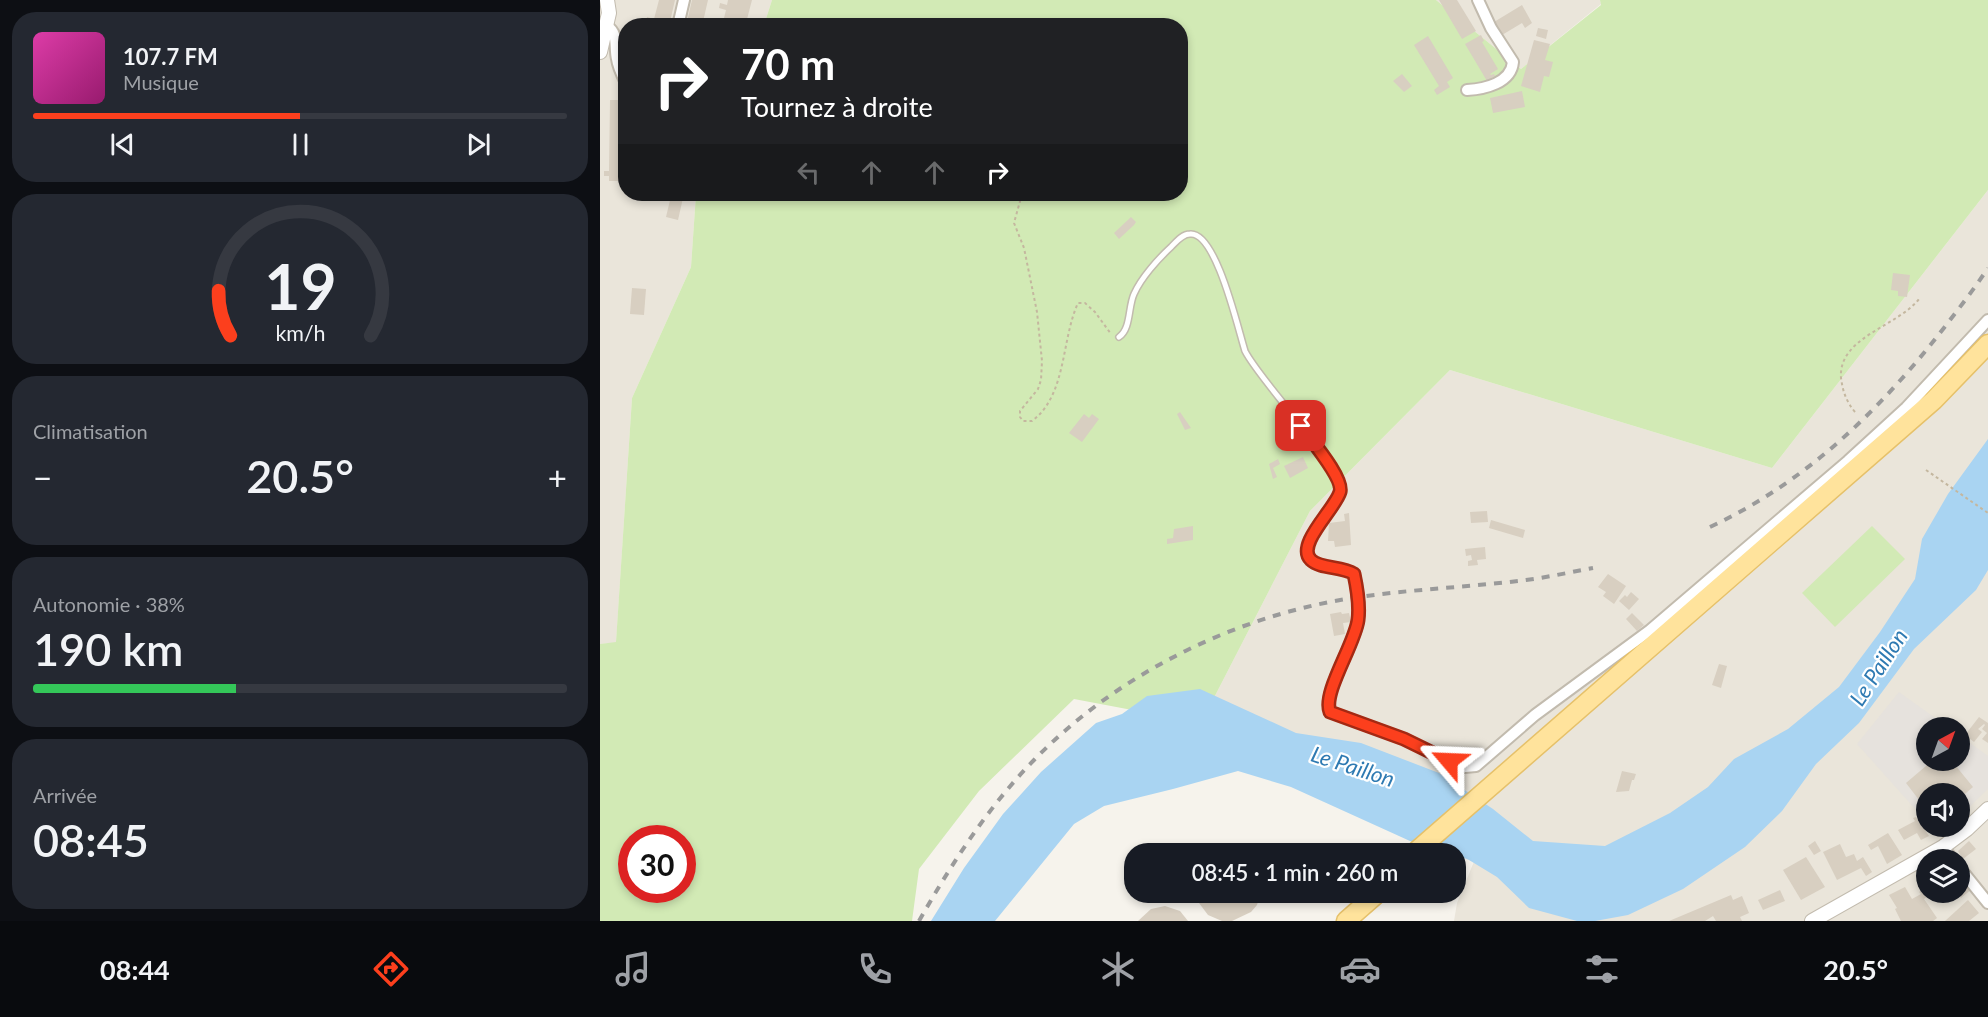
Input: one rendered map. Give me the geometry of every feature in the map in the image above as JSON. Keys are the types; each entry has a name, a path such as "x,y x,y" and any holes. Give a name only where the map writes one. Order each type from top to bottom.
{"main road":[{"path":"1436,843 1515,770 1934,400 1988,344"},
{"path":"1426,843 1932,414 1988,359"},
{"path":"1336,921 1356,903"},
{"path":"1346,921 1366,903"}],"street":[{"path":"600,52 609,13 607,0"},
{"path":"680,18 684,0"},
{"path":"1467,90 1489,87 1509,75 1514,62 1491,28 1478,0"},
{"path":"607,26 613,30 616,38 615,50 618,64"},
{"path":"1354,574 1359,618 1353,641 1328,701 1330,712 1404,739 1465,767 1476,766 1535,715 1649,631 1848,461 1906,408 1988,320"},
{"path":"1812,921 1943,847 1967,830 1988,809"},
{"path":"1970,881 1988,903"}],"lane":[{"path":"1119,337 1125,331 1135,291 1145,278 1167,251 1184,235 1191,233 1198,236 1212,251 1252,366 1301,426 1338,478 1340,492 1307,544 1306,553 1310,560 1317,564 1346,569 1354,574"}],"path":[{"path":"1020,201 1014,223 1024,248 1037,312 1041,361 1041,380 1038,389 1020,411 1023,421 1032,421 1047,406 1054,390 1078,303 1085,303 1095,312 1107,330 1119,337"},
{"path":"1855,412 1843,390 1841,365 1844,357 1854,346 1902,315 1919,299"},
{"path":"1926,470 1988,513"}],"shaded area":[{"path":"600,0 772,0 766,18 618,18 618,201 696,201 691,267 632,398 616,643 600,644"},
{"path":"1436,0 1600,0 1601,4 1521,69"},
{"path":"1988,190 1988,921 1454,921 1457,903 1466,903 1466,881 1480,847 1201,723 1310,511 1450,370 1772,468"},
{"path":"1899,692 1934,717 1916,717 1916,771 1970,771 1970,743 1988,756 1988,789 1970,806 1970,783 1916,783 1916,810 1857,744"}],"green space":[{"path":"772,0 1436,0 1521,69 1601,5 1600,0 1988,0 1988,190 1772,468 1450,370 1310,511 1201,723 1074,699 979,791 919,869 912,921 600,921 600,644 616,642 632,398 691,267 696,201 1188,201 1188,18 766,18"},
{"path":"1872,526 1905,559 1835,627 1802,593"}],"water":[{"name":"Le Paillon","path":"1988,439 1988,570 1976,590 1914,649 1859,723 1816,764 1782,811 1745,847 1683,889 1628,915 1595,921 1577,921 1529,908 1497,877 1466,859 1466,843 1410,841 1291,787 1238,771 1104,806 1074,824 995,921 931,921 964,868 1003,814 1041,772 1096,723 1122,714 1147,696 1200,689 1296,733 1361,743 1439,773 1493,809 1533,841 1605,846 1670,813 1708,787 1734,759 1788,729 1839,687 1880,632 1915,579 1922,539 1948,494"}],"building":[{"path":"659,0 675,0 671,18 654,18"},
{"path":"692,0 708,0 704,18 688,18"},
{"path":"728,0 752,0 747,18 724,18 726,10 719,8 720,3 727,5"},
{"path":"1439,0 1457,0 1476,31 1462,39"},
{"path":"1522,5 1532,23 1525,28 1522,23 1502,35 1494,22"},
{"path":"1538,28 1548,30 1546,39 1536,36"},
{"path":"1481,35 1484,41 1482,42 1498,69 1490,74 1495,76 1487,81 1465,44"},
{"path":"1428,36 1453,78 1447,82 1450,87 1437,95 1434,90 1439,86 1414,45"},
{"path":"1534,40 1550,44 1545,60 1553,62 1549,77 1544,76 1540,92 1521,86"},
{"path":"1402,74 1412,86 1404,92 1393,81"},
{"path":"1522,91 1525,107 1493,113 1490,98"},
{"path":"610,100 618,100 618,181 609,181 609,176 604,176 604,171 609,171"},
{"path":"670,201 682,201 678,220 666,217"},
{"path":"1131,217 1136,222 1119,239 1114,233"},
{"path":"1893,273 1910,275 1907,297 1898,296 1898,291 1891,290"},
{"path":"632,288 646,289 644,315 630,314"},
{"path":"1180,412 1191,428 1185,430 1177,414"},
{"path":"1084,414 1089,418 1092,414 1099,419 1082,442 1069,433"},
{"path":"1303,457 1308,468 1290,478 1284,466"},
{"path":"1278,459 1280,464 1273,468 1277,477 1273,479 1269,464"},
{"path":"1487,511 1488,522 1471,523 1470,512"},
{"path":"1349,513 1351,545 1335,547 1334,541 1328,541 1329,523 1345,521 1344,514"},
{"path":"1491,520 1525,530 1523,538 1489,528"},
{"path":"1193,526 1193,540 1167,544 1167,539 1173,538 1174,529"},
{"path":"1485,547 1486,559 1477,560 1478,565 1468,566 1468,561 1472,560 1471,555 1466,556 1465,549"},
{"path":"1608,574 1626,586 1614,604 1603,596 1606,592 1598,587"},
{"path":"1631,592 1639,599 1629,610 1619,601"},
{"path":"1341,612 1342,614 1349,613 1351,622 1343,623 1345,634 1334,636 1330,614"},
{"path":"1632,613 1644,625 1637,631 1626,619"},
{"path":"1719,664 1727,666 1721,688 1712,685"},
{"path":"1979,717 1988,723 1988,743 1982,739 1987,733 1982,729 1984,724 1978,729 1982,732 1974,742 1970,739 1970,729"},
{"path":"1622,771 1636,774 1629,791 1616,792"},
{"path":"1920,771 1960,771 1970,783 1916,783 1916,796 1906,783"},
{"path":"1916,817 1916,834 1904,840 1898,830 1915,821 1913,818"},
{"path":"1888,833 1902,855 1887,864 1878,846 1871,850 1868,845"},
{"path":"1815,841 1821,851 1814,855 1808,846"},
{"path":"1969,841 1976,849 1970,854 1970,849 1960,849"},
{"path":"1840,844 1846,857 1854,854 1857,861 1863,857 1872,872 1866,876 1861,868 1837,880 1823,852"},
{"path":"1806,857 1825,887 1801,900 1783,870"},
{"path":"1905,887 1912,899 1916,897 1916,903 1927,903 1937,918 1933,921 1901,921 1895,909 1897,908 1889,895"},
{"path":"1780,890 1785,901 1763,910 1758,900"},
{"path":"1731,895 1733,900 1742,896 1749,913 1740,917 1742,921 1716,921 1713,916 1705,921 1669,921"},
{"path":"1970,902 1979,913 1969,921 1945,921 1965,903"},
{"path":"1199,903 1258,903 1251,912 1232,921 1222,921 1208,915"},
{"path":"1165,906 1180,911 1188,921 1138,921 1151,909"}],"railway":[{"path":"1710,527 1744,510 1805,469 1861,421 1912,367 1988,268"},
{"path":"919,921 944,878 986,816 1035,759 1068,728 1105,699 1143,674 1184,652 1270,617 1314,605 1380,594 1526,580 1593,568"}],"route":[{"path":"1301,426 1338,478 1340,486 1340,492 1334,504 1307,544 1306,553 1310,560 1317,564 1346,569 1354,574 1358,597 1359,618 1353,641 1328,701 1330,712 1404,739 1449,761"}]}
